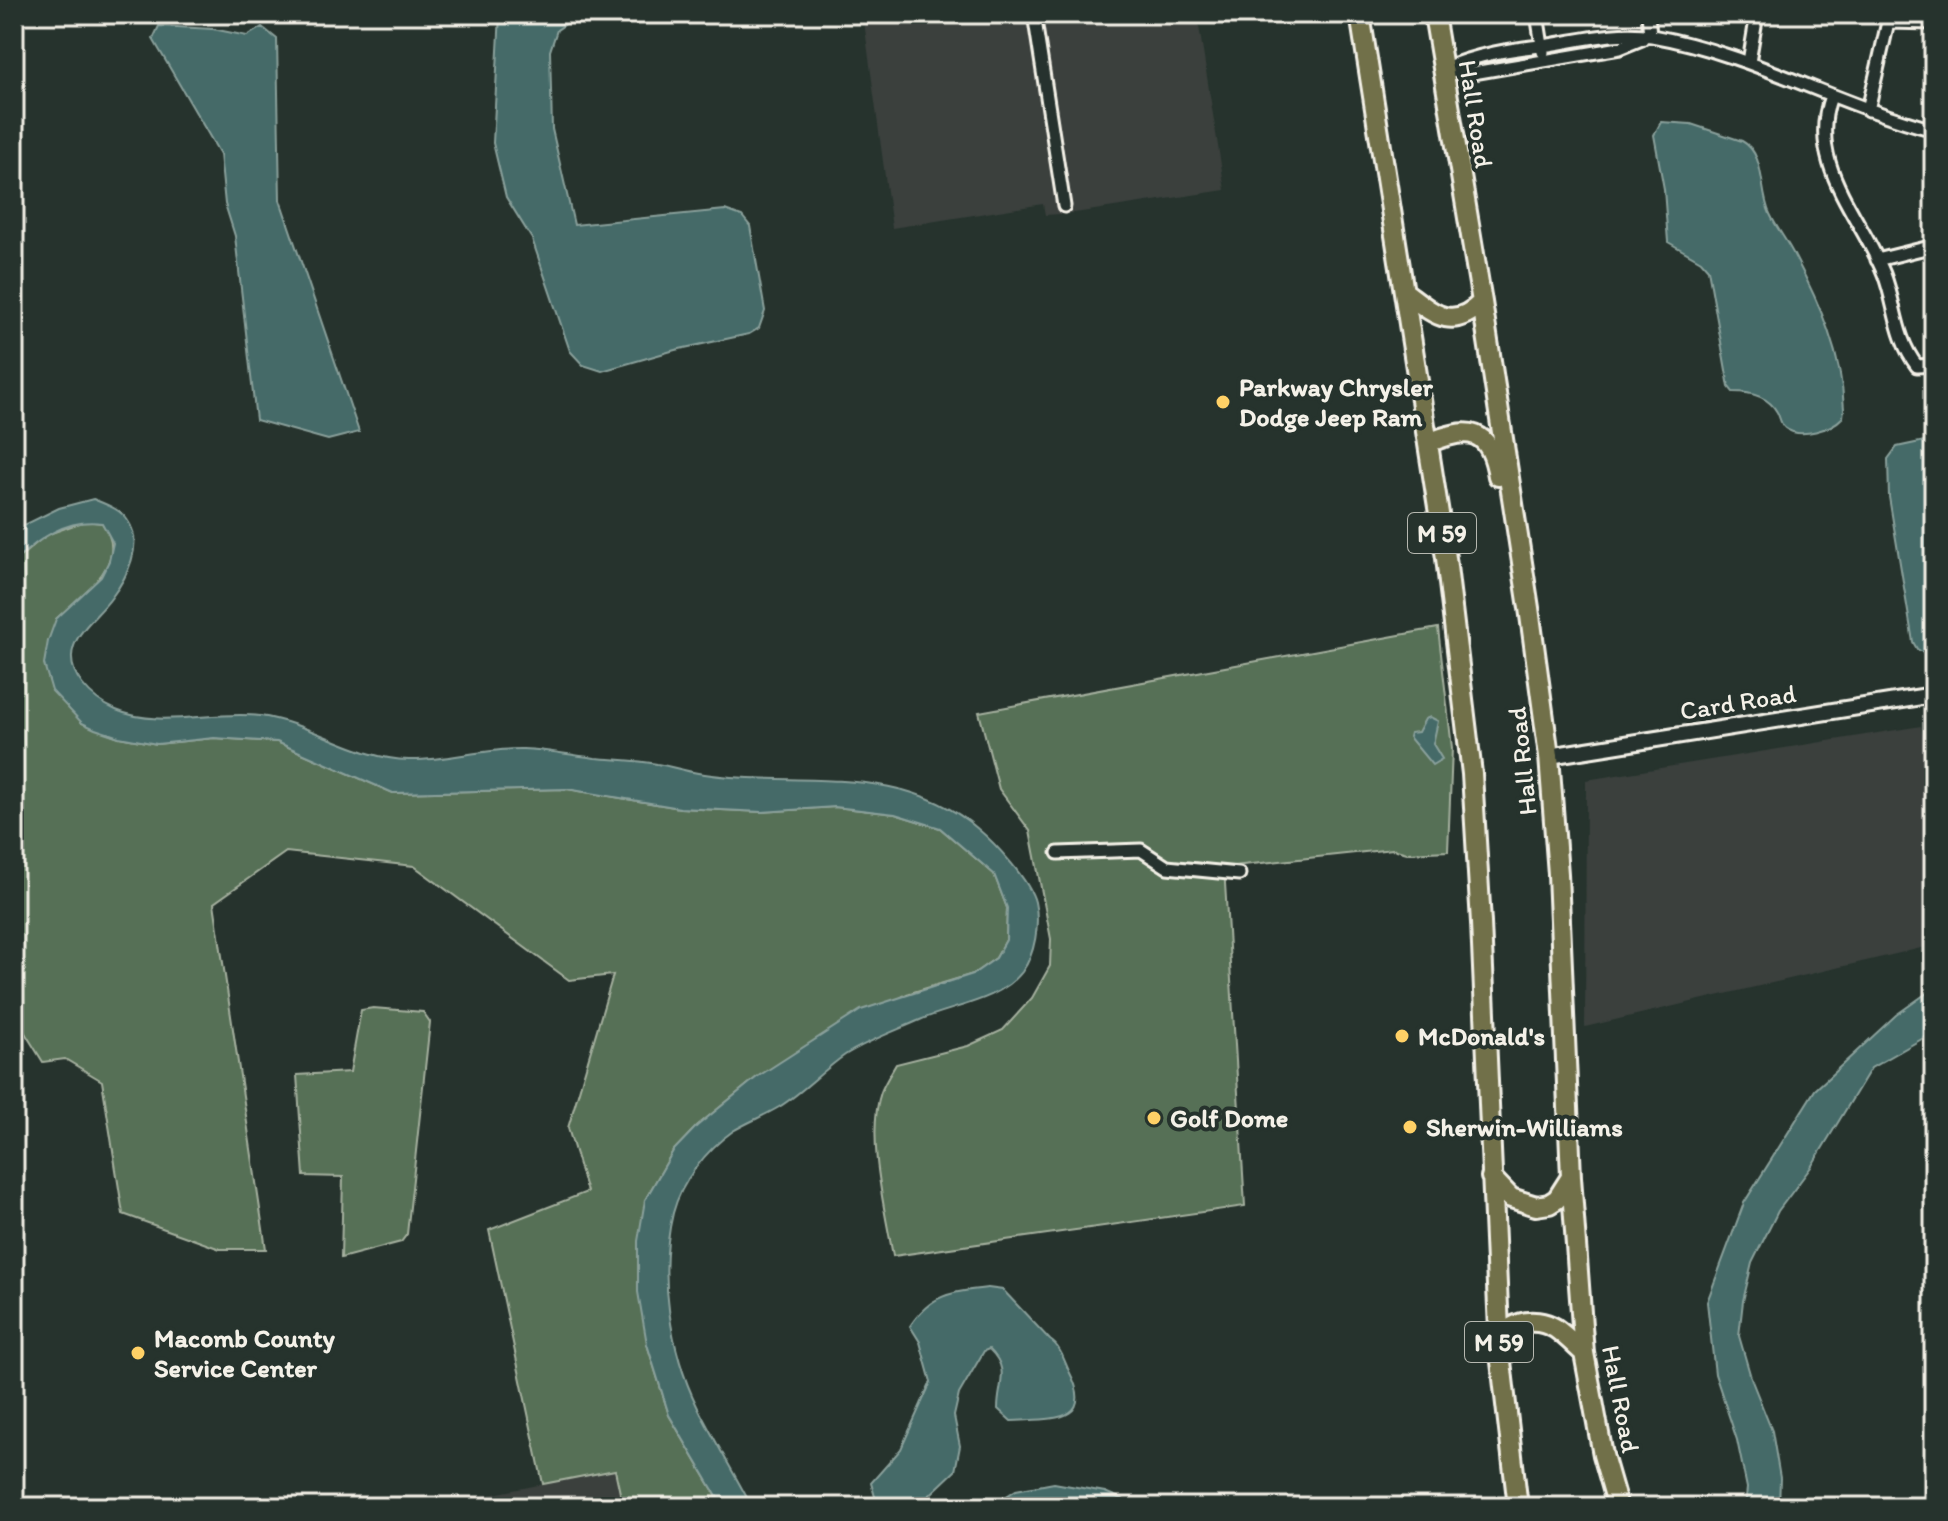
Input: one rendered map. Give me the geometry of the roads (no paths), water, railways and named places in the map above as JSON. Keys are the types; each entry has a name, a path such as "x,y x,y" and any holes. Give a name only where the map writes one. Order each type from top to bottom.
{"highway":[{"name":"Hall Road","path":"1360,14 1406,293 1459,658 1472,774 1500,1353 1518,1507"},
{"name":"Hall Road","path":"1431,14 1482,302 1549,756 1558,874 1571,1177 1584,1353 1603,1455 1618,1507"},
{"path":"1406,293 1437,316 1452,318 1464,317 1482,302"},
{"path":"1428,443 1464,432 1478,435 1486,441 1495,461 1512,564 1526,589"},
{"path":"1491,1177 1511,1198 1536,1206 1557,1199 1571,1177"},
{"path":"1500,1353 1506,1332 1513,1325 1527,1322 1555,1328 1584,1353"}],"street":[{"path":"1034,14 1064,206"},
{"path":"1537,14 1544,60"},
{"path":"1648,14 1650,35"},
{"path":"1749,62 1757,14"},
{"path":"1868,110 1888,18 1934,23"},
{"path":"1443,69 1470,57 1619,35 1650,35 1749,62 1868,110 1934,130"},
{"path":"1443,69 1473,73 1620,48 1650,35"},
{"path":"1831,96 1824,115 1823,138 1827,161 1884,274 1905,350 1917,366 1934,365"},
{"path":"1877,260 1934,246"},
{"name":"Card Road","path":"1549,756 1934,695"},
{"path":"1058,853 1141,850 1167,867 1239,874"}],"water":[{"path":"500,14 580,14 557,30 550,51 552,129 574,225 725,210 742,216 750,226 765,311 759,328 749,334 675,350 602,371 583,365 570,351 532,239 506,197 493,143"},
{"path":"159,26 213,29 247,36 262,27 277,39 280,200 359,432 328,440 256,420 235,236 225,204 220,154 153,39"},
{"path":"1661,122 1691,124 1742,141 1755,155 1770,214 1813,293 1834,350 1844,409 1843,417 1831,425 1816,432 1791,431 1783,426 1769,402 1752,394 1733,392 1729,387 1708,269 1701,261 1668,242 1664,189 1654,135"},
{"path":"1934,439 1934,657 1931,657 1917,649 1913,642 1889,497 1888,459 1897,447"},
{"path":"93,499 125,517 133,530 134,550 123,580 74,646 73,666 90,693 116,710 169,719 260,716 298,726 371,754 409,760 523,749 642,762 734,777 879,785 914,793 947,807 985,835 1011,863 1032,893 1037,920 1035,938 1026,965 1013,982 988,996 920,1020 845,1055 788,1101 723,1139 704,1157 682,1190 673,1213 667,1261 669,1312 674,1337 697,1406 752,1507 723,1507 669,1415 647,1344 638,1292 638,1241 645,1200 673,1151 697,1126 757,1077 861,1010 973,974 996,958 1006,940 1007,908 994,874 940,828 895,814 835,807 762,812 680,808 567,789 393,793 277,742 214,738 157,744 95,729 82,723 52,691 44,664 56,619 101,577 113,543 102,523 77,524 44,538 14,562 14,530 59,508"},
{"path":"1430,717 1438,721 1433,744 1442,759 1432,765 1409,737 1410,733 1418,732 1425,719"},
{"path":"1934,988 1934,1032 1871,1068 1811,1167 1778,1211 1752,1263 1739,1336 1752,1381 1772,1431 1780,1478 1779,1507 1745,1507 1747,1488 1737,1440 1715,1374 1707,1302 1744,1203 1815,1090 1896,1015"},
{"path":"988,1288 1003,1290 1056,1346 1076,1389 1077,1402 1073,1410 1064,1416 1011,1421 998,1409 1002,1378 1000,1364 989,1349 984,1351 959,1394 954,1416 960,1446 955,1471 917,1507 878,1507 871,1483 901,1449 931,1382 920,1342 910,1326 926,1307 943,1296"},
{"path":"1054,1483 1105,1492 1140,1507 990,1507 1016,1490"}],"place":[{"name":"Parkway Chrysler Dodge Jeep Ram","path":"1223,402"},
{"name":"McDonald's","path":"1402,1036"},
{"name":"Golf Dome","path":"1154,1118"},
{"name":"Sherwin-Williams","path":"1410,1127"},
{"name":"Macomb County Service Center","path":"138,1353"}]}
